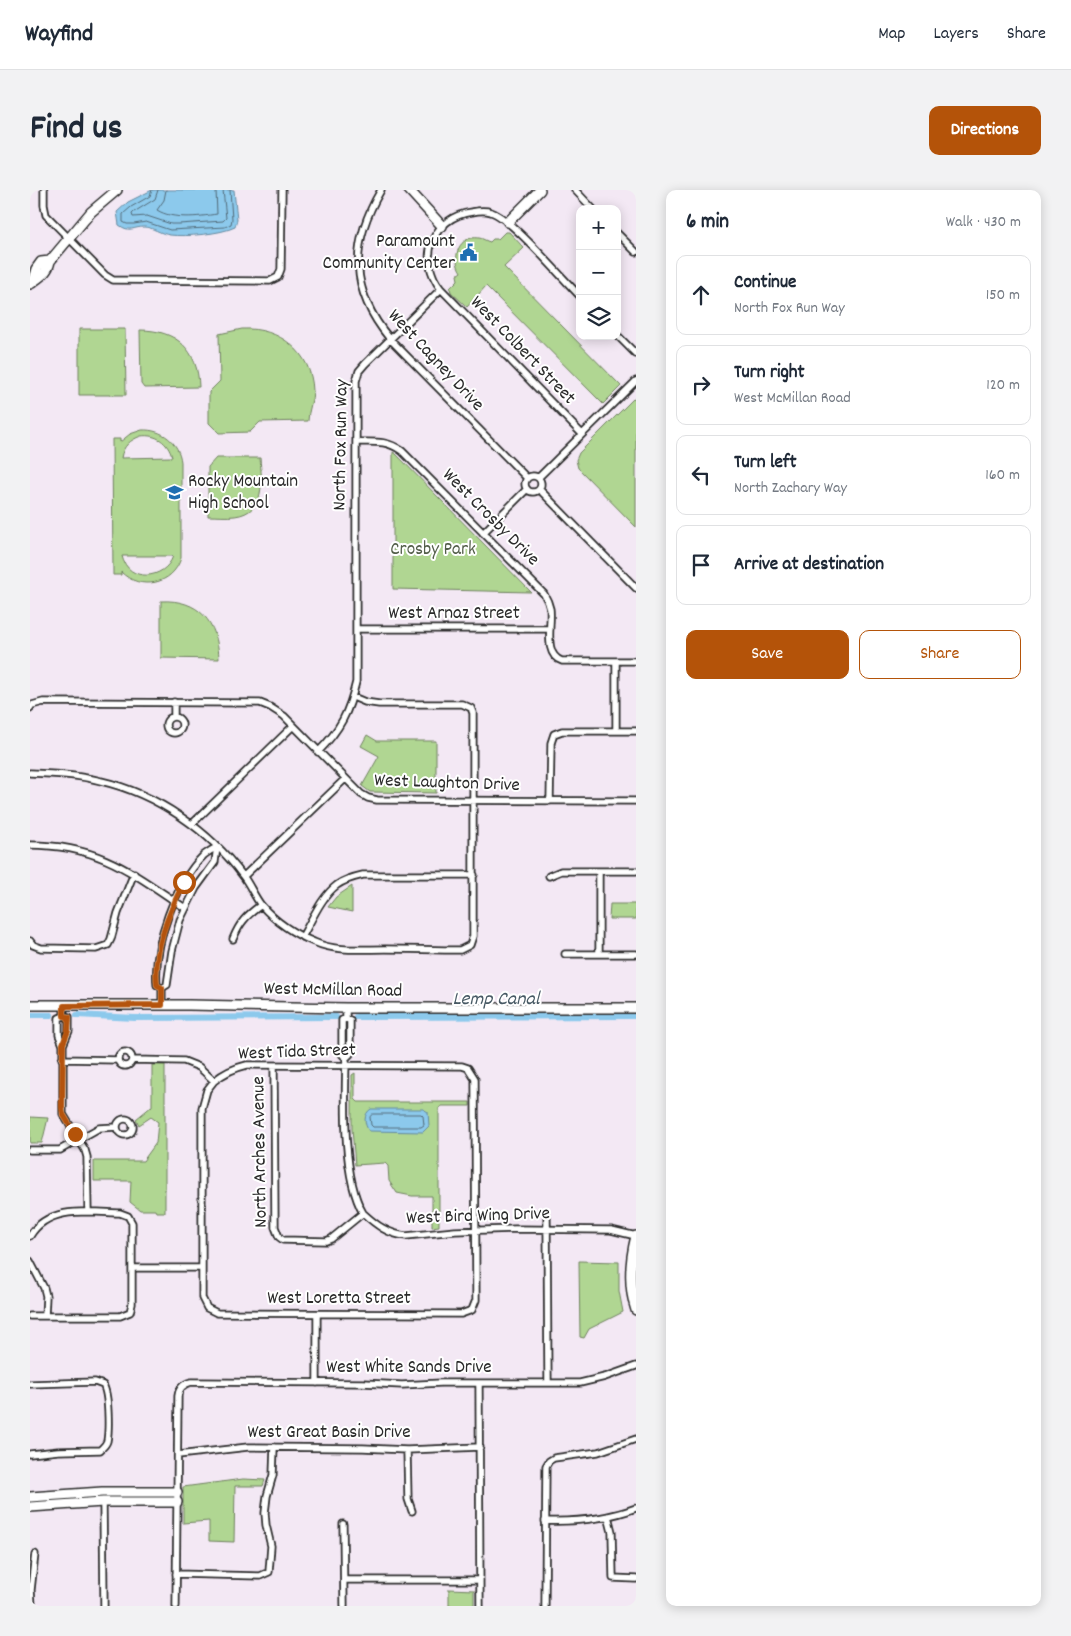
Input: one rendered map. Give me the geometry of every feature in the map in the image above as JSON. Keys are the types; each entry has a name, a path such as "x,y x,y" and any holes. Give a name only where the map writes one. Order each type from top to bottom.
{"main road":[{"path":"31,283 44,274 49,268 50,261 91,212 117,190"},
{"path":"409,190 442,226"},
{"path":"508,222 540,190"},
{"name":"West McMillan Road","path":"30,1006 636,1008"},
{"path":"636,1236 630,1275 634,1289 636,1310"},
{"path":"30,1497 177,1497"},
{"path":"30,1507 103,1497"}],"street":[{"path":"44,190 46,215 112,280 270,281 278,277 281,269 282,190"},
{"name":"West Cagney Drive","path":"381,190 368,211 362,229 358,258 361,286 373,317 390,339 527,478"},
{"path":"575,190 589,205"},
{"path":"441,289 434,280 428,265 429,252 434,237 442,226 461,213 476,211 490,212 508,222 579,295"},
{"path":"621,237 636,252"},
{"name":"North Fox Run Way","path":"318,752 333,737 343,721 352,697 357,663 356,381 359,371 441,289"},
{"name":"West Colbert Street","path":"441,289 582,434"},
{"path":"621,339 636,354"},
{"path":"539,477 636,381"},
{"name":"West Crosby Drive","path":"356,442 383,442 393,444 402,451 544,594 550,610 551,650 554,658 562,661 616,661"},
{"path":"539,477 542,484 540,490 534,493 527,489 525,484 527,478 539,477"},
{"path":"483,532 527,489"},
{"path":"540,490 636,588"},
{"name":"West Arnaz Street","path":"357,629 550,629"},
{"path":"616,731 616,661 636,661"},
{"path":"30,773 60,774 102,781 131,790 162,805 192,824 217,846 244,876 261,905 285,927 302,937 328,947 344,949 460,950 470,945 473,936 474,718 471,708 462,704 379,704 365,702 352,697"},
{"name":"West Laughton Drive","path":"31,707 43,702 260,703 284,716 345,779 368,798 377,800 636,801"},
{"path":"174,702 174,717"},
{"path":"192,824 293,726"},
{"path":"550,801 551,743 554,734 562,731 636,731"},
{"path":"244,876 345,779"},
{"path":"30,845 47,845 83,851 111,861 134,873 185,908"},
{"path":"162,988 157,985 156,975 165,927 175,902 192,870 205,854 217,846"},
{"path":"162,988 167,985 174,943 185,908 196,888 215,862 217,846"},
{"path":"549,876 561,871 636,871"},
{"path":"599,871 599,954"},
{"path":"32,943 41,948 96,949 108,945 112,940 118,913 134,873"},
{"path":"302,937 328,894 337,885 350,878 363,875 474,875"},
{"path":"232,939 245,917 261,905"},
{"path":"565,954 636,954"},
{"path":"162,988 162,1005"},
{"path":"64,1006 64,1016"},
{"path":"346,1008 346,1019 342,1020 342,1054 346,1058 346,1130 351,1182 357,1203 363,1213"},
{"path":"63,1044 59,1035 59,1018 64,1016 69,1017 69,1024 63,1044 62,1058 63,1114 85,1150 87,1157 88,1212"},
{"path":"118,1060 119,1055 126,1052 132,1055 133,1060"},
{"path":"62,1058 118,1060"},
{"path":"118,1060 124,1067 131,1064 133,1060"},
{"path":"132,1268 202,1268 202,1108 207,1090 214,1081 199,1067 184,1060 133,1060"},
{"name":"West Tida Street","path":"214,1081 233,1068 247,1065 462,1066 468,1068 475,1079 476,1230"},
{"name":"North Arches Avenue","path":"274,1066 275,1227 278,1237 288,1241 331,1240 363,1213"},
{"path":"30,1150 60,1150 98,1128 118,1127"},
{"path":"30,1236 44,1220 62,1214 88,1212 120,1213 128,1216 132,1223 132,1304 130,1312 120,1316 30,1316"},
{"name":"West Bird Wing Drive","path":"363,1213 377,1226 398,1235 416,1236 446,1231 476,1230 611,1230 636,1236"},
{"path":"547,1217 548,1383"},
{"name":"West Loretta Street","path":"202,1268 202,1298 207,1308 217,1313 461,1314 472,1310 476,1300 476,1230"},
{"path":"30,1261 44,1288 46,1296 45,1316"},
{"path":"316,1382 317,1314"},
{"name":"West White Sands Drive","path":"178,1455 178,1396 181,1387 185,1383 316,1382 402,1385 580,1383 593,1381 636,1366"},
{"path":"30,1384 95,1382 104,1386 107,1394 107,1439 103,1447 95,1451 58,1451 30,1454"},
{"path":"479,1383 480,1606"},
{"path":"545,1606 546,1466 554,1458 598,1452 636,1440"},
{"name":"West Great Basin Drive","path":"178,1455 248,1447 407,1450 480,1447"},
{"path":"176,1574 260,1576 269,1572 271,1546 265,1513 267,1496 273,1475 274,1447"},
{"path":"407,1450 408,1499 412,1511"},
{"path":"176,1606 178,1455"},
{"path":"103,1497 104,1606"},
{"path":"545,1521 577,1521 608,1516 636,1508"},
{"path":"608,1516 612,1532 613,1578 636,1578"},
{"path":"343,1524 344,1606"},
{"path":"32,1606 31,1590 35,1554"},
{"path":"344,1580 480,1580"}],"green space":[{"path":"505,232 509,232 524,248 504,267 621,386 603,404 486,286 467,307 451,292 450,288 458,280 457,275 461,272 458,266 457,254 462,243 472,238 480,238 490,242 493,239 498,239"},
{"path":"79,329 125,329 126,395 79,395"},
{"path":"242,329 256,329 269,332 280,337 300,354 307,365 313,391 308,421 260,422 250,432 219,433 209,423 209,392 220,381 219,334"},
{"path":"140,330 165,334 175,338 183,345 195,362 199,387 144,388 141,384"},
{"path":"636,396 636,527 578,468 576,460 579,453"},
{"path":"149,430 163,434 173,443 180,455 181,558 171,574 155,582 137,582 121,572 121,575 113,575 112,439 120,439 120,442 130,434","holes":["141,436 152,436 161,440 168,447 172,457 121,458 123,450 128,444","122,556 173,556 163,570 147,575 131,571"]},
{"name":"Crosby Park","path":"393,452 396,454 531,592 393,589"},
{"path":"216,458 260,458 260,494 257,502 245,513 235,516 208,516 208,467"},
{"path":"161,601 174,601 186,604 204,615 215,634 219,659 161,658"},
{"path":"367,735 377,741 436,741 436,793 370,792 362,786 379,756 361,746"},
{"path":"352,886 352,912 328,907 336,897"},
{"path":"610,904 636,904 636,919 609,919"},
{"path":"152,1065 165,1065 165,1212 140,1210 130,1202 131,1181 94,1181 94,1161 143,1161 156,1143 158,1122 151,1117 139,1125 136,1119 152,1106"},
{"path":"355,1073 355,1099 358,1102 470,1102 470,1106 442,1106 439,1108 439,1226 432,1227 432,1196 412,1196 397,1193 389,1181 388,1166 385,1163 355,1165 352,1129 352,1075"},
{"path":"30,1117 48,1118 42,1143 30,1143"},
{"path":"579,1261 619,1262 619,1291 623,1312 589,1329 584,1338 580,1337"},
{"path":"243,1479 265,1480 263,1486 235,1486 234,1542 209,1541 209,1521 183,1523 183,1487"},
{"path":"449,1589 474,1590 474,1606 449,1606"}],"water":[{"path":"152,190 234,190 237,220 235,227 212,233 177,236 147,227 129,229 119,225 117,212 128,202"},
{"path":"371,1109 423,1109 428,1112 429,1126 423,1132 369,1131 365,1119 368,1111"}],"waterway":[{"name":"Lemp Canal","path":"30,1015 51,1015"},
{"name":"Lemp Canal","path":"77,1015 135,1018 336,1017"},
{"name":"Lemp Canal","path":"356,1017 636,1016"}],"place":[{"name":"Paramount Community Center","path":"469,253"},
{"name":"Rocky Mountain High School","path":"174,493"}],"route":[{"path":"75,1134 63,1114 62,1107 63,1044 68,1031 69,1017 64,1016 64,1006 162,1005 162,988 157,985 156,975 161,942 170,912 184,882"}]}
